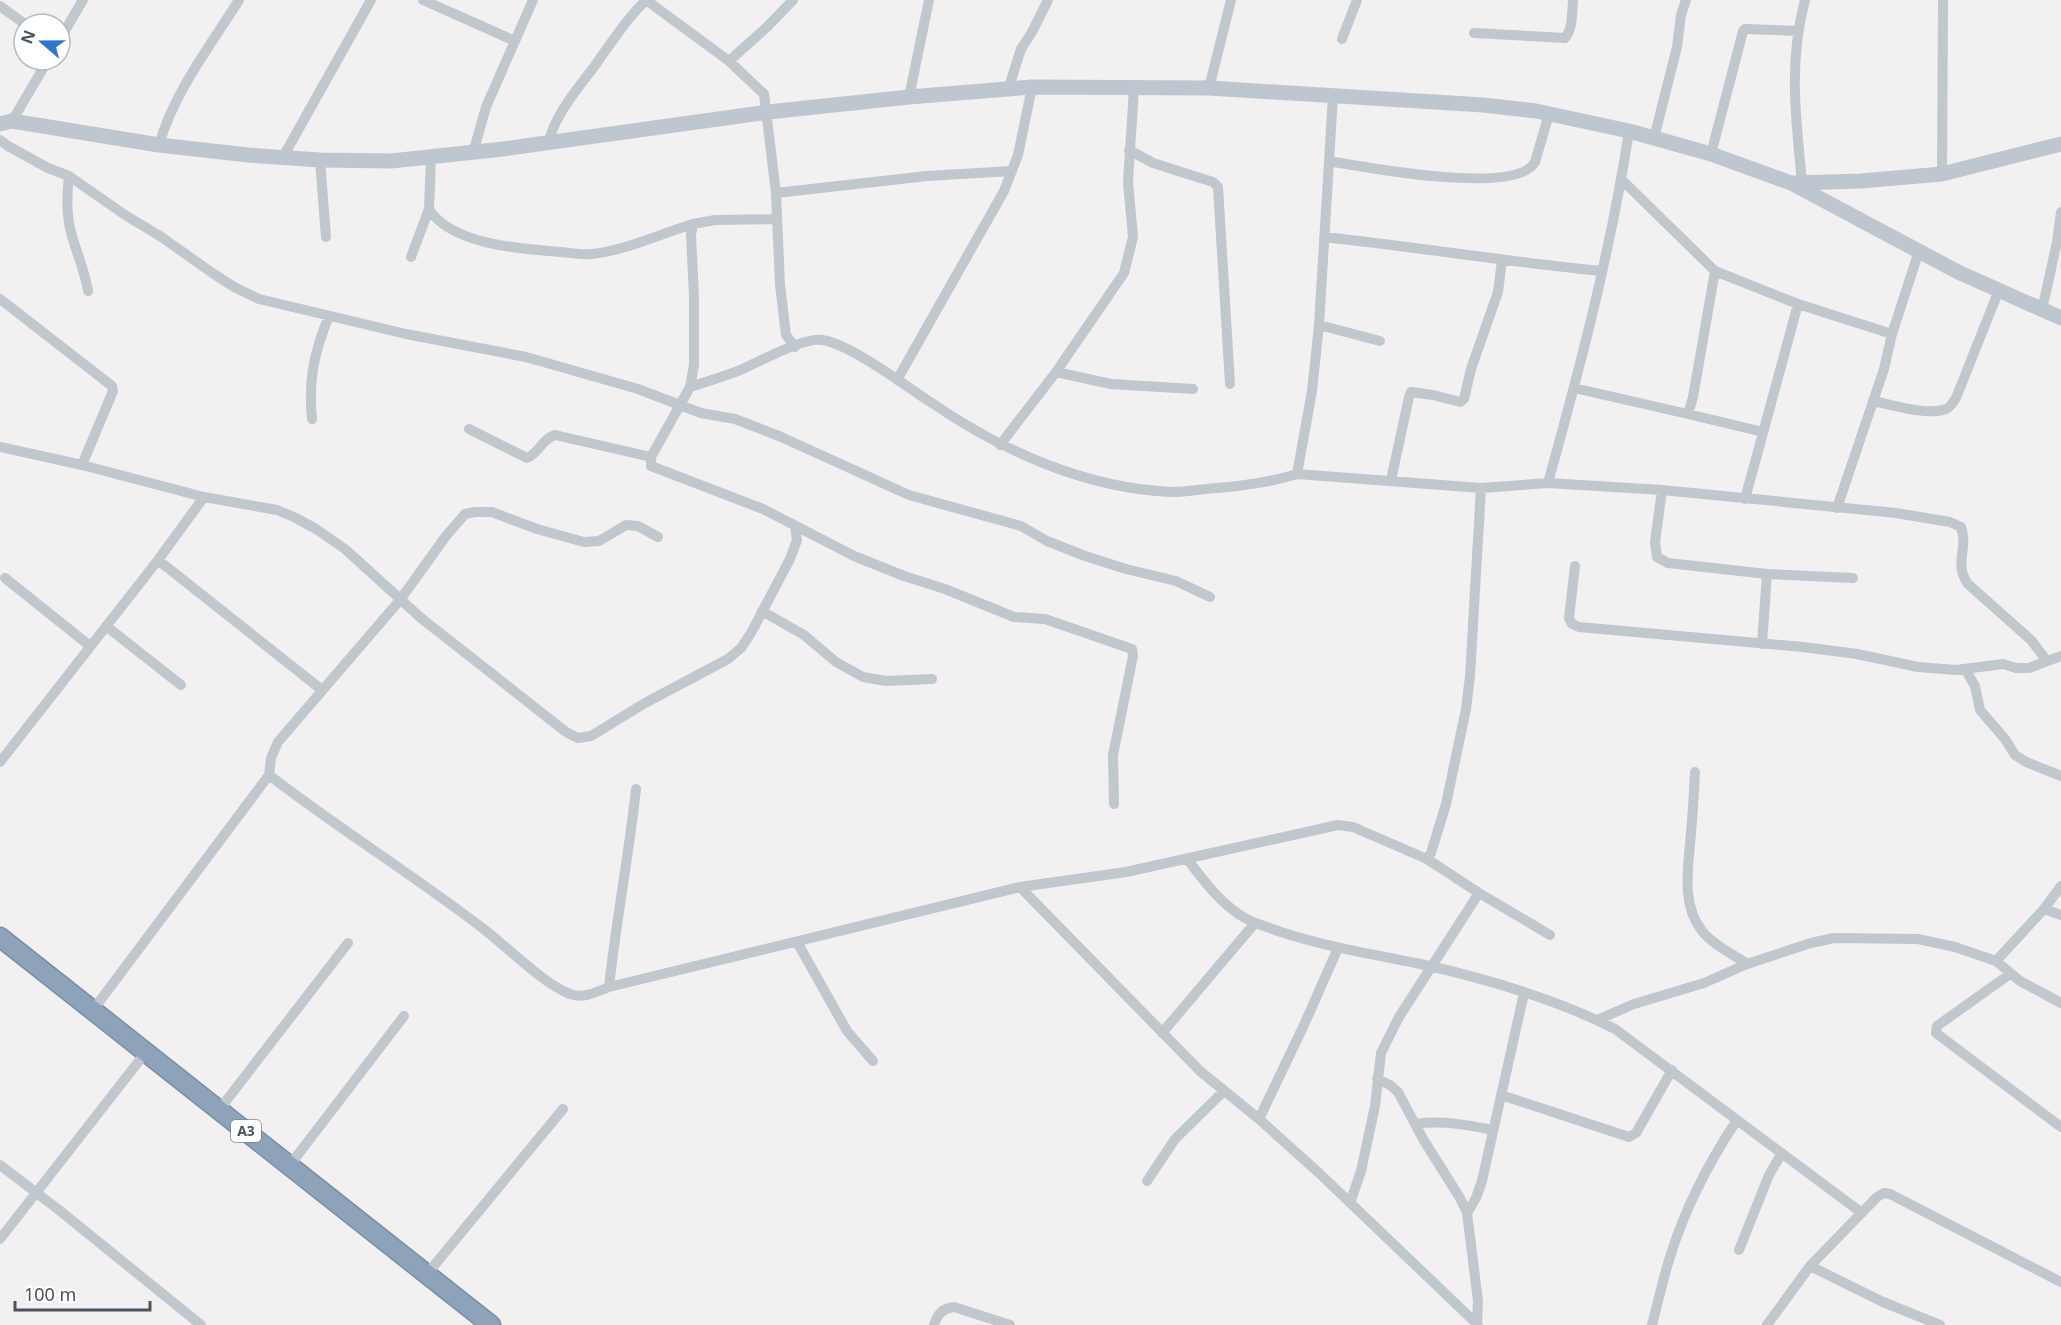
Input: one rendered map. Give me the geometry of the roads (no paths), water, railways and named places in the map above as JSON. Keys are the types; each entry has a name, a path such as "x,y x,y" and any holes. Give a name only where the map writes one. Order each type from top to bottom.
{"highway":[{"name":"A3","path":"0,937 491,1325"}],"street":[{"path":"72,19 83,0"},
{"path":"159,145 164,127 177,100 239,0"},
{"path":"283,157 371,0"},
{"path":"423,0 515,41"},
{"path":"472,153 486,107 533,0"},
{"path":"548,142 553,125 572,96 631,16 646,0 729,61 764,94 768,112 776,193 780,285 786,335 795,347"},
{"path":"729,61 793,0"},
{"path":"909,97 929,0"},
{"path":"1008,90 1021,49 1048,0"},
{"path":"1209,88 1231,0"},
{"path":"1342,39 1357,0"},
{"path":"1474,33 1565,38 1572,19 1573,0"},
{"path":"1654,138 1677,47 1678,28 1686,0"},
{"path":"1797,183 1794,62 1805,0"},
{"path":"1942,174 1943,0"},
{"path":"1711,154 1743,31 1745,29 1798,31"},
{"path":"40,72 6,123 159,145 320,160 391,161 430,158 768,112 1032,87 1209,88 1443,102 1549,114 1629,131 1711,154 1797,183 1958,272 2061,318"},
{"path":"897,380 993,211 1012,171 1018,155 1032,87"},
{"path":"1000,445 1056,372 1124,273 1133,237 1128,182 1134,88"},
{"path":"1297,474 1312,392 1319,325 1333,96"},
{"path":"1329,161 1402,173 1464,178 1518,175 1532,168 1549,114"},
{"path":"1548,483 1602,271 1622,180 1629,131"},
{"path":"0,140 8,147 48,168 69,176 234,287 259,298 406,334 526,357 638,389 701,413 735,419 780,436 909,495 1021,526 1047,542 1084,556 1176,581 1210,597"},
{"path":"1797,183 1861,181 1942,174 2061,144"},
{"path":"1129,150 1153,163 1207,180 1218,187 1230,384"},
{"path":"411,257 429,209 430,158"},
{"path":"320,160 326,237"},
{"path":"776,193 927,176 1012,171"},
{"path":"69,176 66,196 69,226 85,271 88,291"},
{"path":"1622,180 1715,271 1798,304 1892,334"},
{"path":"429,209 439,221 453,230 477,239 501,245 590,254 617,250 693,224 715,220 777,219"},
{"path":"2042,310 2061,213"},
{"path":"693,224 691,235 694,365 690,387 682,405 651,457 650,463 655,469 744,501 785,519 854,556 904,576 945,589 1014,617 1045,620 1119,643 1133,650 1113,755 1113,804"},
{"path":"1324,237 1602,271"},
{"path":"1837,508 1884,369 1892,334 1919,251"},
{"path":"1391,480 1411,392 1460,402 1464,399 1471,369 1498,292 1502,260"},
{"path":"1688,414 1715,271"},
{"path":"1873,401 1927,410 1946,409 1951,405 1956,398 1999,291"},
{"path":"0,299 112,386 113,392 82,465"},
{"path":"1745,499 1798,304"},
{"path":"312,419 310,384 312,368 329,316"},
{"path":"1319,325 1380,341"},
{"path":"772,355 786,335"},
{"path":"690,387 739,370 809,341 821,339 854,352 963,424 1000,445 1079,476 1133,488 1173,492 1234,487 1297,474 1481,488 1548,483 1662,490 1950,522 1961,527 1964,541 1960,565 1964,578 2031,640 2048,661"},
{"path":"1056,372 1111,384 1193,389"},
{"path":"1574,388 1763,432"},
{"path":"468,429 527,458 532,456 549,437 555,435 651,457"},
{"path":"0,447 204,496 277,510 296,518 345,549 400,600 566,732 583,738 591,736 645,703 728,659 741,648 790,559 797,540 795,526"},
{"path":"1427,859 1431,853 1446,804 1466,709 1481,488"},
{"path":"1662,490 1655,542 1657,557 1668,563 1767,574 1853,578"},
{"path":"0,762 158,560 204,496"},
{"path":"93,1010 269,775 278,742 400,600 457,521 465,514 492,512 537,529 584,542 599,541 626,525 638,526 658,537"},
{"path":"158,560 322,690"},
{"path":"1575,566 1569,618 1572,624 1579,627 1803,647 1857,654 1918,667 1971,673 2003,664 2016,668 2029,668 2061,656"},
{"path":"1762,644 1767,574"},
{"path":"5,578 90,646"},
{"path":"762,611 804,635 836,662 863,676 886,681 932,679"},
{"path":"106,626 181,685"},
{"path":"1971,673 1980,710 2005,739 2015,755 2025,762 2061,776"},
{"path":"1695,772 1688,866 1689,902 1692,914 1703,932 1747,964"},
{"path":"269,775 484,930 564,991 575,996 591,994 609,987 1020,887 1091,878 1338,825 1353,827 1427,859 1550,935"},
{"path":"609,987 636,789"},
{"path":"1186,859 1221,901 1255,923 1338,948 1431,967 1524,993 1615,1029 1862,1213"},
{"path":"1996,961 2044,909 2061,886"},
{"path":"1020,887 1200,1071 1259,1119 1478,1325"},
{"path":"1350,1203 1361,1171 1375,1107 1381,1053 1399,1017 1479,893"},
{"path":"2044,909 2061,915"},
{"path":"1162,1033 1255,923"},
{"path":"1597,1020 1634,1004 1704,983 1747,964 1810,943 1834,938 1918,939 1955,947 1996,961 2010,974 2061,1003"},
{"path":"797,942 847,1031 873,1061"},
{"path":"219,1110 348,944"},
{"path":"1259,1119 1338,948"},
{"path":"2010,974 1937,1026 1936,1033 2061,1127"},
{"path":"1467,1213 1474,1202 1482,1180 1524,993"},
{"path":"290,1165 404,1016"},
{"path":"0,1239 146,1052"},
{"path":"1501,1095 1629,1137 1640,1127 1672,1070"},
{"path":"1377,1079 1398,1092 1467,1213 1478,1301 1478,1325"},
{"path":"1147,1181 1175,1139 1224,1091"},
{"path":"428,1274 563,1109"},
{"path":"1652,1325 1670,1257 1688,1211 1714,1155 1737,1120"},
{"path":"1416,1124 1446,1123 1493,1130"},
{"path":"1739,1250 1769,1175 1782,1154"},
{"path":"0,1165 201,1325"},
{"path":"1767,1325 1810,1266 1881,1194 1890,1194 2061,1282"},
{"path":"1810,1266 1883,1302 1940,1325"},
{"path":"934,1325 942,1311 947,1308 1011,1325"}]}
